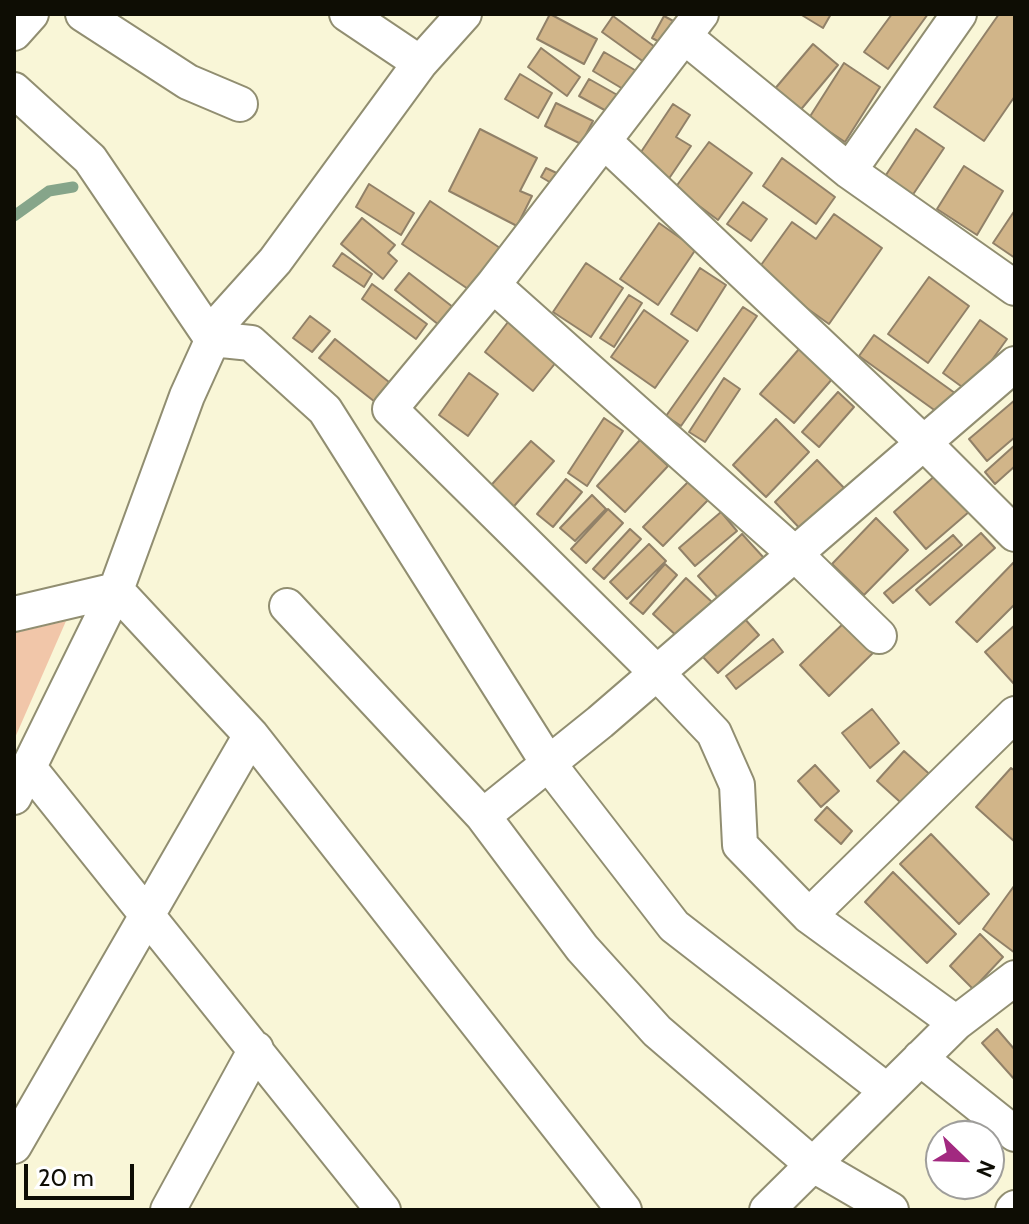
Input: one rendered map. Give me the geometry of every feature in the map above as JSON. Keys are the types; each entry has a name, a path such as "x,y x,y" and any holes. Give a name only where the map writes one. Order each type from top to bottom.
{"street":[{"path":"83,14 188,82 240,104"},
{"path":"347,14 420,63"},
{"path":"383,1210 148,918 22,783 116,590 187,396 217,330 275,261 420,63 464,14"},
{"path":"849,171 959,14"},
{"path":"956,1023 809,916 740,845 737,785 714,733 390,409 493,285 693,25 849,171 1015,288"},
{"path":"14,90 90,159 217,330 251,343 325,410 548,763 674,926 887,1091"},
{"path":"604,141 924,443 1015,534"},
{"path":"493,285 795,554 879,636"},
{"path":"483,816 657,673 1015,364"},
{"path":"14,614 116,590"},
{"path":"116,590 251,735 624,1210"},
{"path":"287,606 483,816 582,948 657,1031 812,1164 891,1210"},
{"path":"809,916 1015,714"},
{"path":"14,1146 251,735"},
{"path":"767,1210 956,1023 1015,978"},
{"path":"168,1210 256,1049"},
{"path":"920,1058 1015,1134"}],"shaded area":[{"path":"66,621 14,740 14,633"}],"building":[{"path":"550,14 597,39 584,64 537,39"},
{"path":"800,14 831,14 823,28"},
{"path":"892,14 928,14 888,69 864,52"},
{"path":"999,14 1015,14 1015,96 984,141 934,107"},
{"path":"613,16 659,50 648,65 602,32"},
{"path":"664,16 677,23 665,45 652,38"},
{"path":"813,44 838,65 798,113 773,91"},
{"path":"541,48 580,77 567,96 528,67"},
{"path":"604,52 645,76 633,95 593,71"},
{"path":"844,63 880,87 845,142 809,118"},
{"path":"520,74 552,93 538,118 505,99"},
{"path":"589,79 628,101 619,118 579,96"},
{"path":"556,103 593,121 581,144 545,126"},
{"path":"673,104 690,115 676,137 691,146 668,180 637,158"},
{"path":"480,129 537,158 520,191 532,196 517,226 449,191"},
{"path":"916,129 944,148 912,196 884,178"},
{"path":"709,142 752,173 718,220 675,188"},
{"path":"782,158 835,197 816,224 763,186"},
{"path":"964,166 1003,191 977,235 937,209"},
{"path":"546,168 563,176 558,187 541,177"},
{"path":"369,184 414,213 401,235 356,207"},
{"path":"430,201 500,248 471,291 402,244"},
{"path":"743,202 767,219 751,241 727,224"},
{"path":"1015,210 1015,258 993,243"},
{"path":"834,214 882,248 829,324 756,272 792,222 816,239"},
{"path":"362,218 395,245 388,253 397,261 383,279 341,244"},
{"path":"659,223 696,249 658,305 620,279"},
{"path":"342,253 372,274 364,287 333,266"},
{"path":"586,263 623,288 591,337 553,312"},
{"path":"700,268 726,285 697,331 671,314"},
{"path":"409,273 458,311 444,329 395,290"},
{"path":"929,277 969,306 928,363 888,334"},
{"path":"372,284 427,324 416,339 362,299"},
{"path":"629,295 642,303 614,347 600,338"},
{"path":"743,307 757,316 681,426 666,416"},
{"path":"644,310 688,341 655,388 611,357"},
{"path":"310,316 330,331 312,352 293,338"},
{"path":"980,320 1007,339 969,392 943,373"},
{"path":"508,322 557,361 533,391 485,352"},
{"path":"874,335 959,396 944,417 859,356"},
{"path":"335,339 399,390 384,409 319,358"},
{"path":"799,349 833,378 794,423 760,394"},
{"path":"469,373 498,394 468,436 439,415"},
{"path":"724,378 740,389 705,442 689,432"},
{"path":"838,392 854,407 819,447 802,432"},
{"path":"1015,400 1015,437 987,461 969,439"},
{"path":"604,418 623,431 587,486 568,473"},
{"path":"776,419 809,452 766,497 733,465"},
{"path":"640,440 668,466 625,512 597,486"},
{"path":"531,441 554,461 508,513 485,492"},
{"path":"1015,445 1015,466 995,484 985,472"},
{"path":"817,460 848,492 805,534 775,502"},
{"path":"938,473 970,511 926,549 894,512"},
{"path":"566,479 582,492 553,527 537,514"},
{"path":"690,480 709,499 663,546 643,527"},
{"path":"592,495 606,509 575,541 560,528"},
{"path":"608,509 623,523 586,563 571,549"},
{"path":"721,512 737,531 695,566 679,548"},
{"path":"876,518 908,550 864,595 832,564"},
{"path":"630,529 641,539 604,579 593,569"},
{"path":"981,533 995,548 930,605 916,590"},
{"path":"742,534 764,558 719,599 698,576"},
{"path":"953,535 962,545 893,603 884,593"},
{"path":"649,544 666,561 627,599 610,582"},
{"path":"1015,561 1015,604 977,642 956,622"},
{"path":"665,564 677,575 643,614 630,603"},
{"path":"686,578 713,603 680,639 653,614"},
{"path":"744,618 759,635 718,673 703,657"},
{"path":"848,619 877,649 829,696 800,665"},
{"path":"1015,625 1015,685 985,652"},
{"path":"773,639 783,652 736,689 726,676"},
{"path":"872,709 899,743 870,768 842,733"},
{"path":"904,751 936,780 909,810 877,781"},
{"path":"815,765 839,791 821,807 798,781"},
{"path":"1011,768 1015,771 1015,842 976,807"},
{"path":"827,807 852,831 841,844 815,820"},
{"path":"931,834 989,894 959,924 900,864"},
{"path":"893,872 956,934 927,963 865,902"},
{"path":"1015,887 1015,953 983,929"},
{"path":"980,934 1003,957 973,989 950,966"},
{"path":"997,1029 1015,1050 1015,1080 982,1043"}],"waterway":[{"path":"14,216 49,191 73,187"}]}
